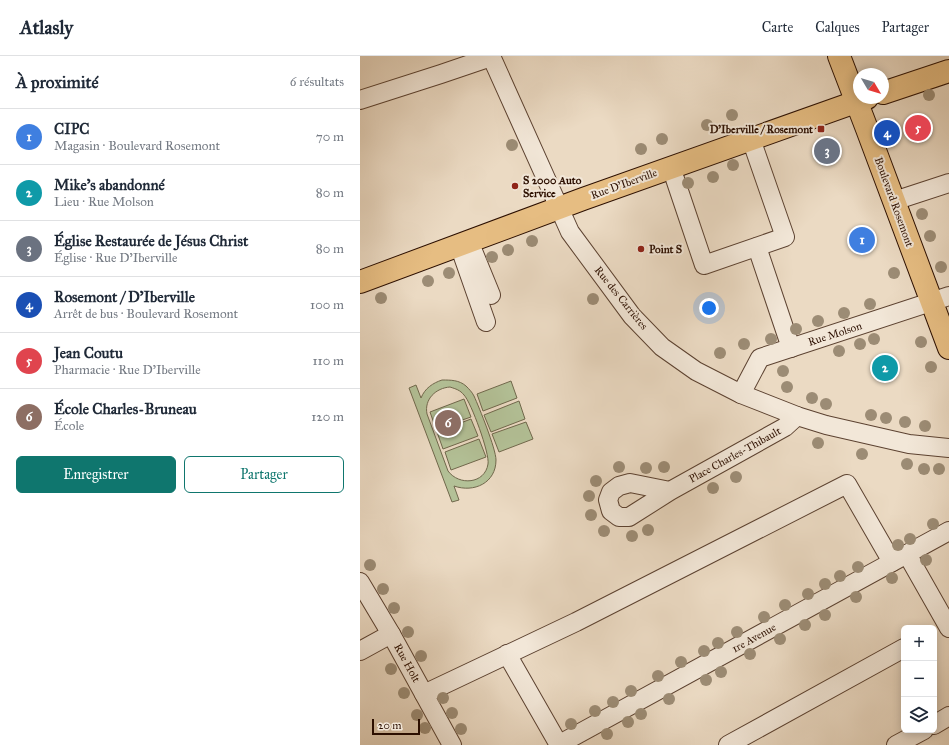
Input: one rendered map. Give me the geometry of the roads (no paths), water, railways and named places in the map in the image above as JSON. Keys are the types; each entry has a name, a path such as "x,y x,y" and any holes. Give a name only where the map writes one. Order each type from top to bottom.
{"main road":[{"name":"Boulevard Rosemont","path":"838,56 853,84"},
{"path":"889,91 949,71"},
{"name":"Rue D'Iberville","path":"360,282 671,167 853,103"},
{"name":"Boulevard Rosemont","path":"863,104 894,201 941,299 949,348"}],"street":[{"path":"360,100 491,56"},
{"name":"Rue des Carrières","path":"491,56 570,232 632,316 662,346 696,371 741,394 797,416 826,425 909,444 949,448"},
{"path":"671,167 704,265 758,247 785,237 751,139"},
{"path":"894,201 949,183"},
{"path":"464,243 491,295"},
{"path":"464,243 486,322"},
{"path":"758,247 791,348"},
{"name":"Rue Molson","path":"741,394 760,358 941,299"},
{"name":"Place Charles-Thibault","path":"670,491 785,428 797,416"},
{"path":"424,694 576,622 847,484 900,558 943,628"},
{"name":"1re Avenue","path":"559,745 949,531"},
{"name":"Rue Holt","path":"360,582 391,634 452,745"},
{"path":"360,651 391,634"},
{"path":"728,745 901,650"},
{"path":"507,654 559,745"},
{"path":"937,723 949,716"},
{"path":"896,745 918,733"}],"place":[{"name":"Jean Coutu","path":"918,128"},
{"name":"D'Iberville / Rosemont","path":"821,129"},
{"name":"Rosemont / D'Iberville","path":"887,133"},
{"name":"Église Restaurée de Jésus Christ","path":"827,151"},
{"name":"S 2000 Auto Service","path":"515,186"},
{"name":"CIPC","path":"862,240"},
{"name":"Point S","path":"641,249"},
{"name":"Mike's abandonné","path":"885,368"},
{"name":"École Charles-Bruneau","path":"448,423"}]}
